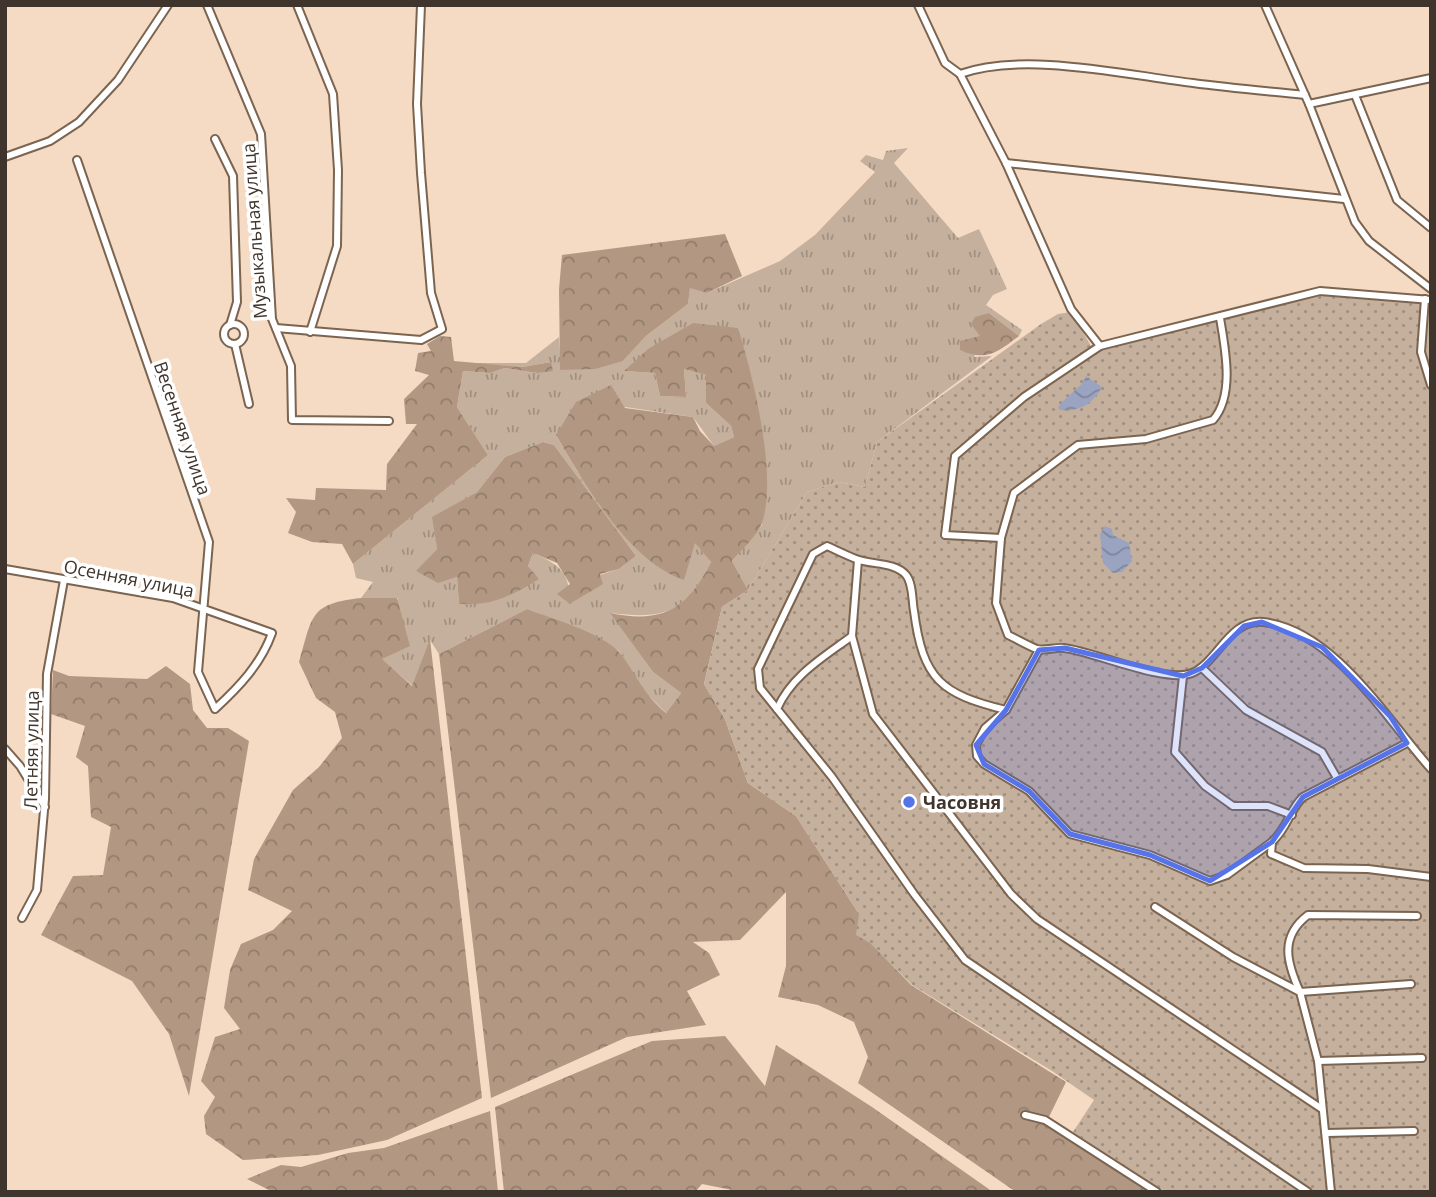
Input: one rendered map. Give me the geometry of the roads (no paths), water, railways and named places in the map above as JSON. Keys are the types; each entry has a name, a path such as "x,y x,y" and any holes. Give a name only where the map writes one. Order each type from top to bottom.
{"street":[{"path":"5,157 50,141 79,122 118,80 167,5"},
{"name":"Музыкальная улица","path":"206,5 261,134 272,319 291,366 292,420 389,421"},
{"path":"297,5 333,94 338,170 337,246 310,331"},
{"path":"276,328 421,340 442,329 431,293 416,104 421,5"},
{"path":"918,5 945,63 960,74 1006,163 1072,309 1100,346"},
{"path":"1265,5 1309,104 1344,200 1369,241 1431,289"},
{"path":"960,74 980,67 1018,64 1121,72 1305,95"},
{"path":"1309,104 1431,78"},
{"path":"1355,95 1397,200 1431,228"},
{"path":"215,139 233,176 237,302 230,325"},
{"name":"Весенняя улица","path":"77,160 209,542 198,672 215,709"},
{"path":"1006,163 1019,162 1344,200"},
{"path":"1001,538 945,535 955,456 1024,397 1100,346 1320,291 1428,300 1421,352 1431,385"},
{"path":"1220,318 1228,369 1218,414 1213,420 1146,439 1078,444 1014,494 1001,538 996,603 1009,635 1039,650 1065,648 1118,664 1183,676 1202,668 1229,637 1244,626 1262,622 1297,634 1322,647 1390,716 1408,743 1431,769"},
{"path":"235,344 243,338 243,332 237,325 230,325 225,328 224,338 235,344 249,404"},
{"path":"1006,709 944,689 934,678 916,624 910,580 897,568 858,560 827,546 813,554 758,669 760,688 832,776 914,894 965,960 1308,1192"},
{"path":"858,560 852,636 873,714 1011,894 1037,919 1322,1109"},
{"name":"Осенняя улица","path":"5,569 173,598 272,633 266,651 240,687 215,709"},
{"name":"Летняя улица","path":"22,918 37,890 44,807 47,674 64,580"},
{"path":"777,709 785,691 801,674 852,636"},
{"path":"1039,650 1006,709 985,728 976,745 977,756 984,764 1028,792 1070,834 1150,855 1210,881 1227,875 1272,842 1286,829 1303,797 1408,743"},
{"path":"1202,668 1246,710 1322,752 1337,778"},
{"path":"1183,676 1175,751 1205,786 1233,806 1268,806 1292,815"},
{"path":"5,749 20,766 44,807"},
{"path":"1272,842 1271,853 1304,868 1368,869 1431,877"},
{"path":"1155,907 1233,957 1300,992 1411,984"},
{"path":"1331,1192 1318,1060 1286,952 1291,934 1308,915 1416,916"},
{"path":"1318,1060 1422,1058"},
{"path":"1025,1115 1045,1120 1157,1192"},
{"path":"1327,1133 1414,1131"}],"water":[{"path":"1086,376 1102,387 1098,393 1080,408 1060,410 1058,408 1061,404"},
{"path":"1105,526 1112,529 1113,535 1129,543 1132,561 1122,572 1113,573 1103,563 1100,534"}],"place":[{"name":"Часовня","path":"909,802"}]}
